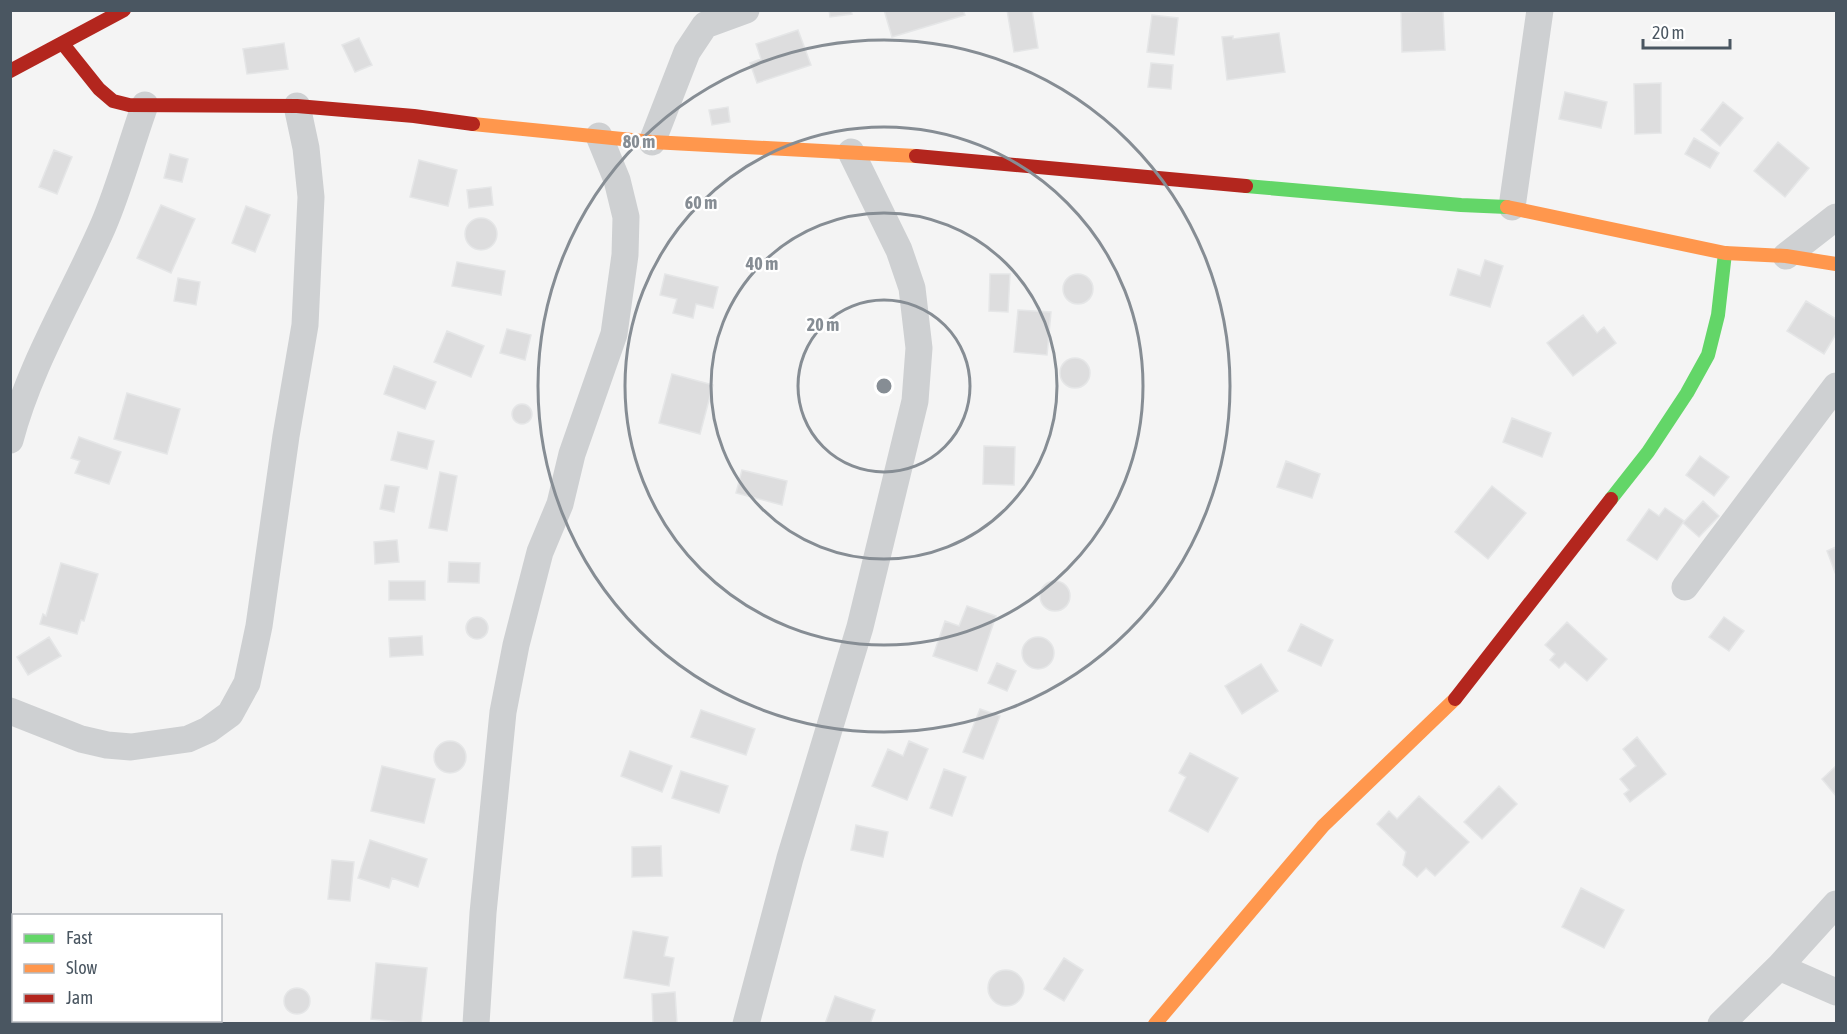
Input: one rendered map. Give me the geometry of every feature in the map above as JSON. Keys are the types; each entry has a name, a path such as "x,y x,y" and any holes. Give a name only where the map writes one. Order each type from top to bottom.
{"street":[{"path":"10,71 124,10"},
{"path":"652,142 702,18 746,10"},
{"path":"1512,207 1540,10"},
{"path":"63,44 99,89 113,101 129,105 297,106 414,116 506,128 652,142 901,155 1461,205 1512,207 1725,253 1786,256 1836,264"},
{"path":"10,440 52,329 103,225 145,105"},
{"path":"10,711 81,739 107,745 131,747 188,740 208,730 230,714 247,684 259,626 286,436 305,325 311,197 306,148 297,106"},
{"path":"476,1023 483,913 503,712 516,645 540,552 560,504 572,454 614,334 625,255 626,217 617,180 599,136"},
{"path":"746,1023 790,858 860,627 915,401 919,348 912,288 899,250 851,152"},
{"path":"1786,256 1836,217"},
{"path":"1166,1019 1323,826 1458,696 1648,452 1687,393 1708,355 1718,315 1725,253"},
{"path":"1685,587 1836,386"},
{"path":"1721,1023 1779,967 1836,904"},
{"path":"1779,967 1836,992"}],"building":[{"path":"829,10 851,10 852,14 830,17"},
{"path":"884,10 963,10 965,15 892,37"},
{"path":"1007,10 1032,10 1038,48 1014,52"},
{"path":"1443,11 1445,50 1402,52 1401,12"},
{"path":"1152,15 1178,18 1174,55 1147,52"},
{"path":"798,30 811,65 757,83 750,63 761,59 756,44"},
{"path":"1279,33 1285,72 1227,80 1222,37 1233,36 1233,39"},
{"path":"359,38 372,65 355,72 342,45"},
{"path":"284,43 288,69 247,74 243,49"},
{"path":"1151,63 1173,65 1171,89 1148,87"},
{"path":"1661,83 1661,133 1635,134 1634,84"},
{"path":"1565,92 1607,102 1601,128 1559,119"},
{"path":"1723,102 1743,118 1720,146 1701,130"},
{"path":"728,107 730,122 712,125 709,110"},
{"path":"1694,138 1719,153 1710,168 1685,154"},
{"path":"1778,142 1809,168 1785,197 1754,171"},
{"path":"54,150 72,157 57,194 39,187"},
{"path":"170,154 188,159 182,182 164,178"},
{"path":"419,160 457,170 448,206 410,197"},
{"path":"491,187 493,205 469,208 467,190"},
{"path":"161,205 195,219 171,273 137,258"},
{"path":"246,206 270,215 255,252 232,243"},
{"path":"481,218 492,223 497,234 492,245 481,250 470,245 465,234 470,223"},
{"path":"1485,260 1503,266 1490,307 1450,295 1458,269 1480,276"},
{"path":"457,262 505,271 501,295 452,286"},
{"path":"665,274 718,287 713,308 696,304 693,318 673,313 677,299 660,295"},
{"path":"990,274 1010,274 1008,312 989,311"},
{"path":"1078,274 1089,278 1093,289 1089,300 1078,304 1067,300 1063,289 1067,278"},
{"path":"178,278 200,282 196,305 174,301"},
{"path":"1806,301 1836,319 1836,334 1824,354 1787,331"},
{"path":"1018,310 1051,312 1047,355 1014,352"},
{"path":"1583,315 1597,333 1604,327 1616,343 1573,376 1547,343"},
{"path":"507,329 531,335 525,360 500,353"},
{"path":"447,331 484,346 471,377 434,362"},
{"path":"1075,358 1086,362 1090,373 1086,384 1075,388 1064,384 1060,373 1064,362"},
{"path":"394,366 436,382 425,409 384,394"},
{"path":"672,374 713,385 700,434 659,423"},
{"path":"127,393 180,409 167,454 114,439"},
{"path":"522,404 529,407 532,414 529,421 522,424 515,421 512,414 515,407"},
{"path":"1512,418 1551,433 1542,457 1503,442"},
{"path":"398,432 434,441 427,469 391,460"},
{"path":"79,437 121,452 109,484 75,473 80,461 71,458"},
{"path":"984,446 1015,447 1014,485 983,484"},
{"path":"1700,456 1729,477 1714,496 1686,475"},
{"path":"1286,461 1320,474 1312,498 1277,487"},
{"path":"742,470 787,481 782,505 736,493"},
{"path":"440,472 457,476 447,531 429,528"},
{"path":"385,485 399,487 394,512 380,509"},
{"path":"1492,486 1526,513 1488,559 1455,532"},
{"path":"1703,501 1719,516 1699,537 1683,523"},
{"path":"1665,508 1684,521 1657,560 1627,540 1649,509 1659,516"},
{"path":"397,540 399,562 375,564 374,542"},
{"path":"1836,547 1836,575 1827,551"},
{"path":"449,562 480,563 479,583 448,582"},
{"path":"61,563 98,574 84,621 81,620 77,634 40,624 43,614 46,616"},
{"path":"389,581 425,581 425,600 389,600"},
{"path":"1055,581 1066,585 1070,596 1066,607 1055,611 1044,607 1040,596 1044,585"},
{"path":"967,606 996,616 977,671 933,656 945,621 959,626"},
{"path":"477,617 485,620 488,628 485,636 477,639 469,636 466,628 469,620"},
{"path":"1724,617 1744,631 1729,651 1709,637"},
{"path":"1567,622 1607,659 1587,681 1565,662 1559,668 1550,660 1555,654 1545,645"},
{"path":"1301,624 1333,640 1321,666 1288,651"},
{"path":"422,636 423,655 390,657 389,638"},
{"path":"49,637 61,656 28,675 17,657"},
{"path":"1038,637 1049,642 1054,653 1049,664 1038,669 1027,664 1022,653 1027,642"},
{"path":"997,663 1016,671 1007,691 988,683"},
{"path":"1261,664 1278,691 1242,714 1225,686"},
{"path":"980,709 1000,716 983,759 963,752"},
{"path":"701,710 755,729 746,755 691,737"},
{"path":"1637,737 1666,774 1630,802 1624,794 1629,790 1620,779 1636,766 1623,749"},
{"path":"450,741 461,746 466,757 461,768 450,773 439,768 434,757 439,746"},
{"path":"909,741 928,749 907,800 872,786 888,749 903,756"},
{"path":"630,751 672,766 662,792 621,776"},
{"path":"1190,753 1238,778 1208,832 1169,811 1186,777 1179,773"},
{"path":"382,766 435,779 424,823 371,811"},
{"path":"1836,766 1836,796 1822,779"},
{"path":"944,769 966,777 952,816 930,808"},
{"path":"681,771 728,786 719,813 672,798"},
{"path":"1499,786 1517,804 1482,839 1464,822"},
{"path":"1419,796 1469,842 1435,876 1426,868 1417,877 1403,865 1406,852 1377,824 1389,811 1397,819"},
{"path":"856,825 888,832 883,857 851,850"},
{"path":"370,840 427,859 418,887 392,878 389,888 358,878"},
{"path":"661,846 662,876 632,877 632,847"},
{"path":"332,860 354,862 350,901 328,899"},
{"path":"1581,888 1624,910 1604,948 1562,927"},
{"path":"633,931 668,937 664,956 674,958 669,986 624,978"},
{"path":"1064,958 1083,970 1064,1001 1044,989"},
{"path":"376,963 427,968 421,1024 371,1019"},
{"path":"1006,970 1019,975 1024,988 1019,1001 1006,1006 993,1001 988,988 993,975"},
{"path":"297,988 306,992 310,1001 306,1010 297,1014 288,1010 284,1001 288,992"},
{"path":"675,992 677,1024 653,1024 652,994"},
{"path":"835,996 875,1010 870,1024 825,1024"},
{"path":"102,1022 140,1022 140,1024 102,1024"}],"traffic: fast":[{"path":"1246,186 1507,207"},
{"path":"1611,499 1648,452 1687,393 1708,355 1718,315 1725,253"}],"traffic: slow":[{"path":"473,124 652,142 916,156"},
{"path":"1507,207 1725,253 1786,256 1836,264"},
{"path":"1155,1024 1323,826 1455,699"}],"traffic: jam":[{"path":"10,71 124,10"},
{"path":"63,44 99,89 113,101 129,105 297,106 414,116 473,124"},
{"path":"916,156 1246,186"},
{"path":"1455,699 1611,499"}]}
